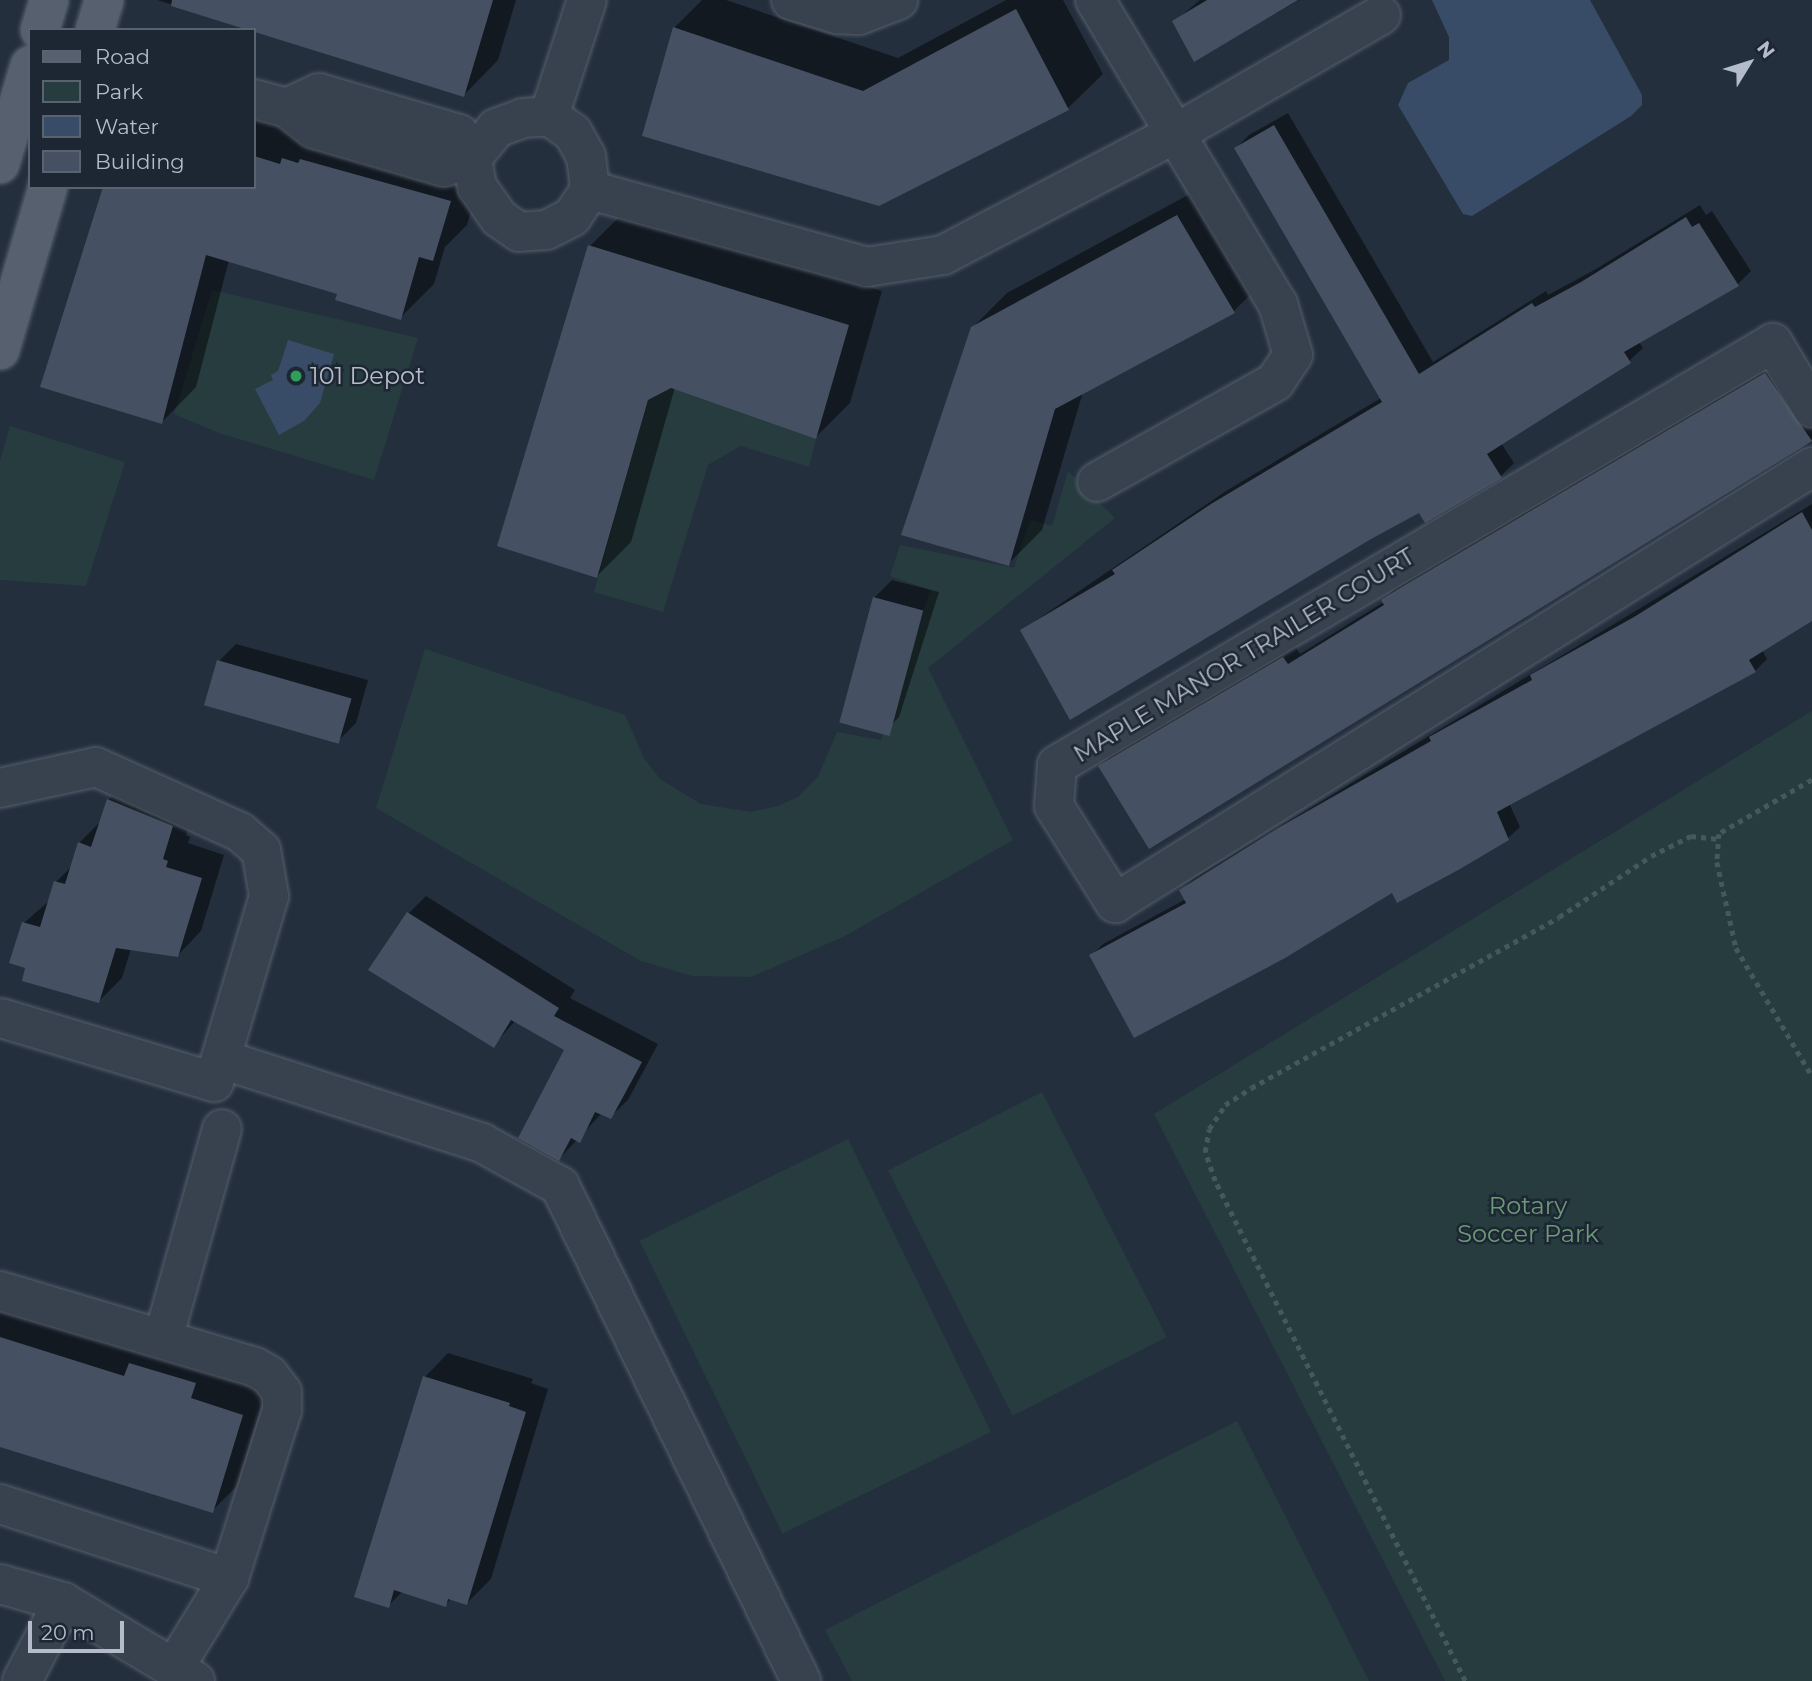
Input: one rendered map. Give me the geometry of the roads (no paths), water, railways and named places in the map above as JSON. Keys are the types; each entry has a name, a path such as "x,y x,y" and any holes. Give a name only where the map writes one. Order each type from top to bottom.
{"main road":[{"path":"41,28 49,0"},
{"path":"96,28 104,0"},
{"path":"0,164 28,72"},
{"path":"0,350 47,189"}],"street":[{"path":"549,116 587,0"},
{"path":"791,0 837,14 869,15 898,0"},
{"path":"1095,0 1172,135 1278,304 1293,355 1275,382 1097,482"},
{"path":"590,190 867,267 943,255 1172,135 1381,15"},
{"path":"270,104 314,129 444,167 470,158 496,128 523,118 549,116 573,133 586,156 590,190 572,217 546,230 519,232 499,218 477,187 470,158"},
{"name":"MAPLE MANOR TRAILER COURT","path":"1812,408 1773,343 1057,765 1054,806 1115,903 1812,467"},
{"path":"0,788 96,767 198,810 240,832 261,850 269,896 214,1082 0,1018"},
{"path":"221,1059 482,1143 560,1186 801,1681"},
{"path":"163,1339 222,1129"},
{"path":"0,1291 255,1367 269,1375 282,1392 282,1410 229,1578 184,1675 63,1602 0,1584"},
{"path":"0,1504 229,1578"},
{"path":"22,1681 63,1602"}],"water":[{"path":"1432,0 1590,0 1642,95 1642,105 1631,116 1472,216 1463,214 1398,105 1408,83 1449,60 1449,37"},
{"path":"288,340 334,354 320,403 304,421 279,435 255,389 273,380 271,375 278,371"}],"place":[{"name":"101 Depot","path":"296,376"}],"park label":[{"name":"Rotary Soccer Park","path":"1528,1220"}]}
